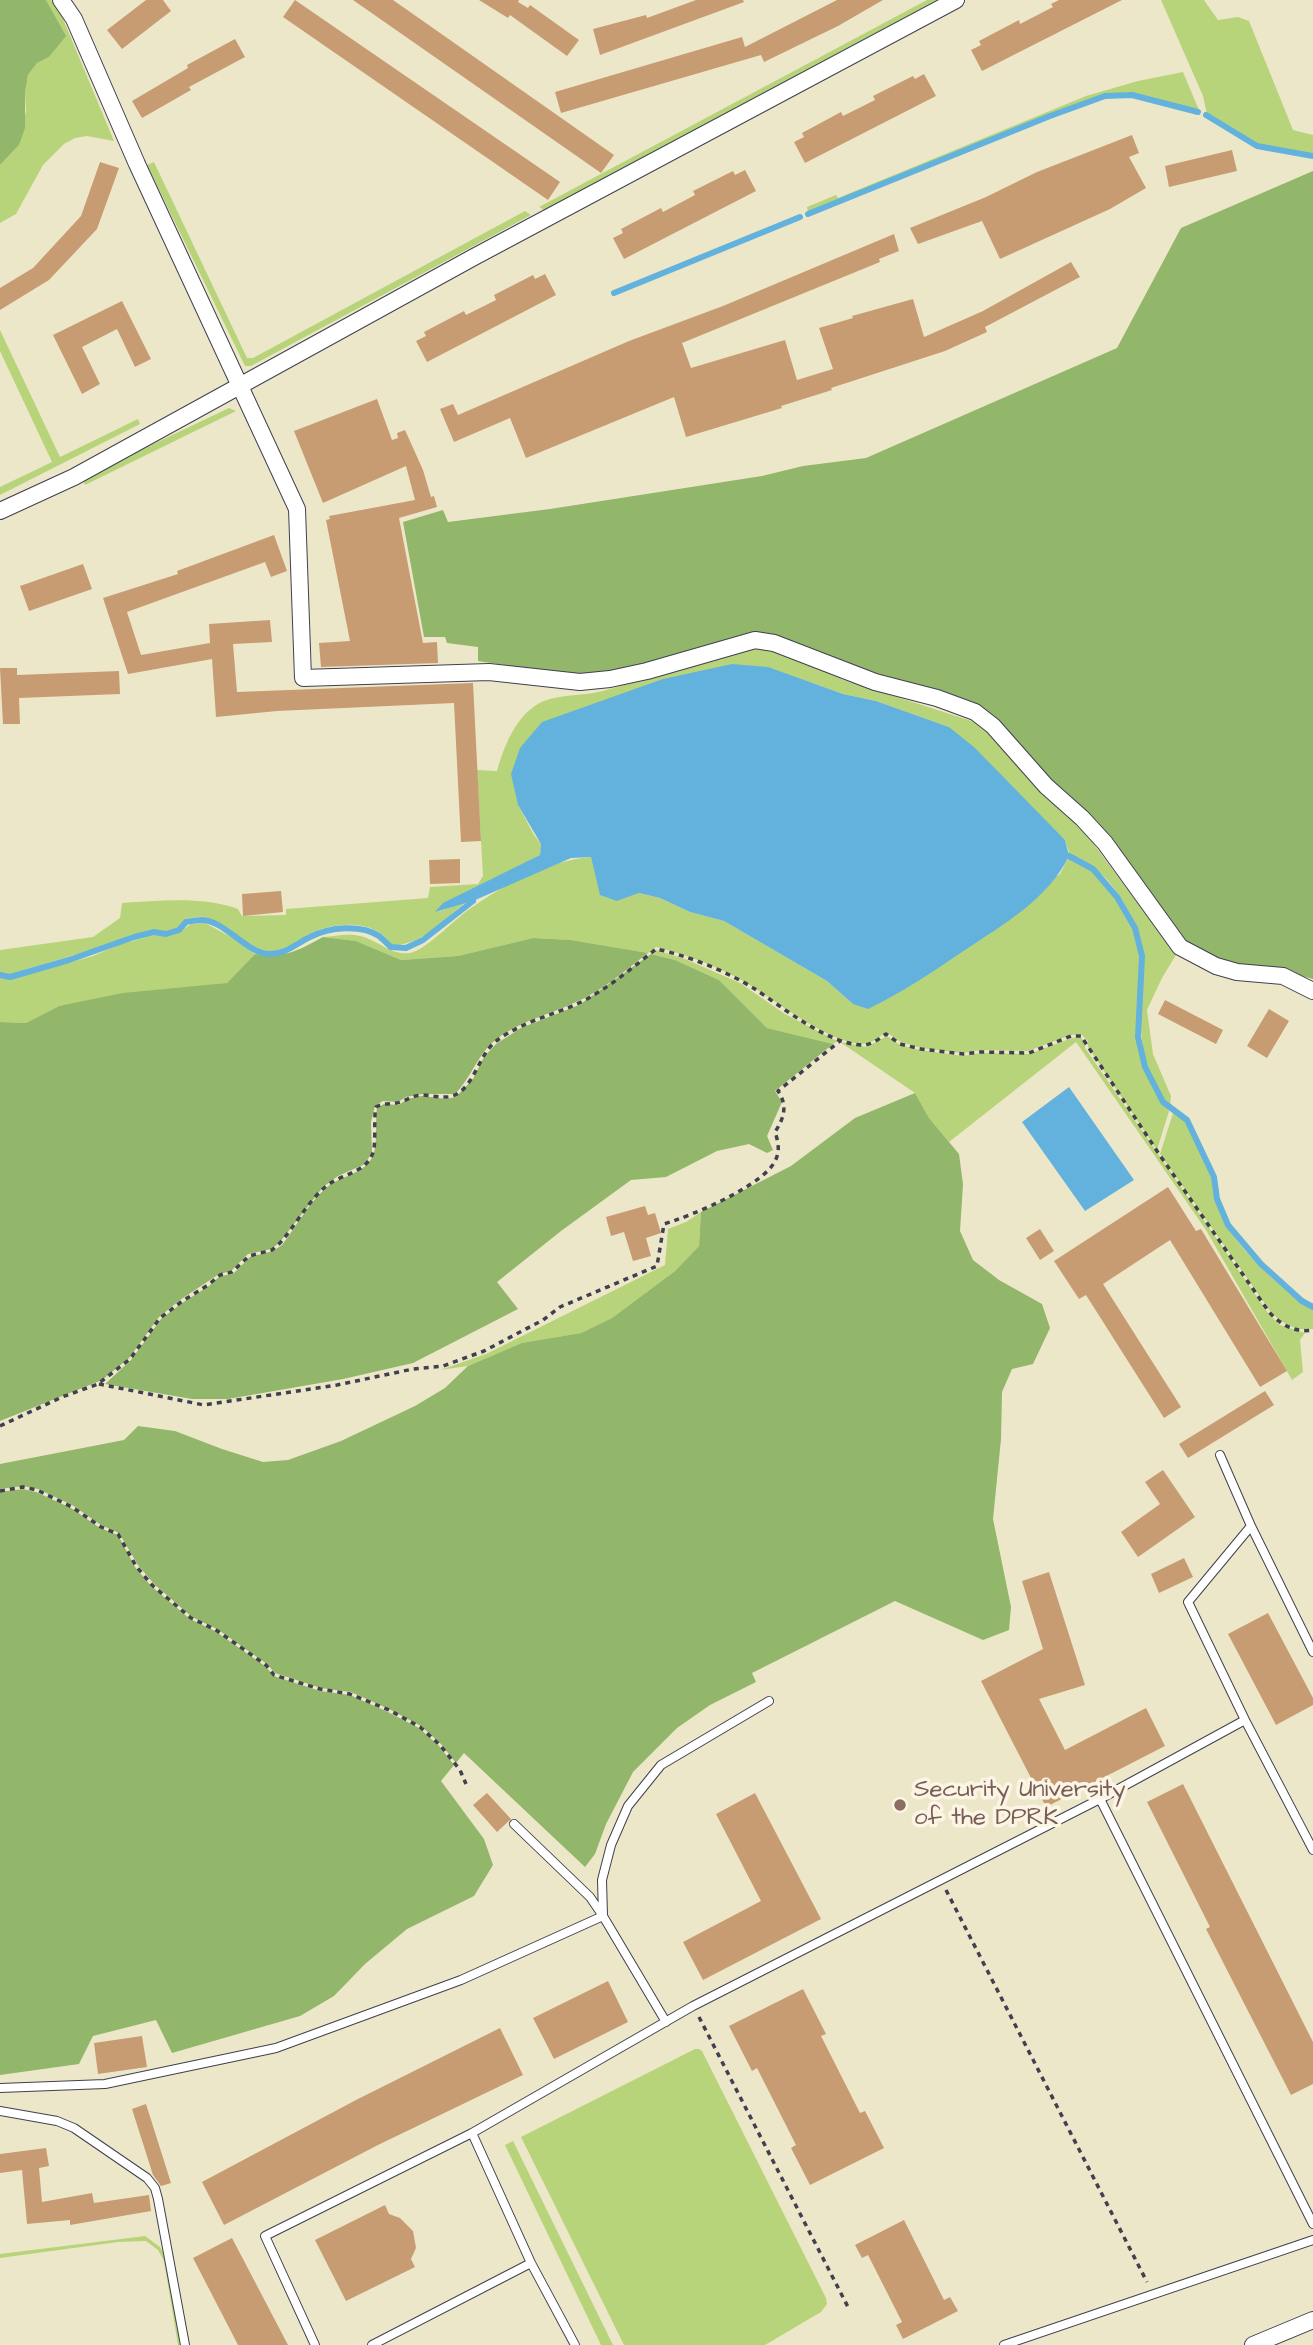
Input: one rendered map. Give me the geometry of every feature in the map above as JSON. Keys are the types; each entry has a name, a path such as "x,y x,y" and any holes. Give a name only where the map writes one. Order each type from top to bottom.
{"street":[{"path":"61,0 74,19 137,164 297,509 303,678 489,672 580,682 647,671 755,640 774,643 875,682 937,698 975,712 993,726 1046,786 1097,835 1180,947 1216,966 1237,972 1283,976 1313,992"},
{"path":"0,511 74,477 474,257 956,0"},
{"path":"1253,2345 1313,2320"}],"lane":[{"path":"1220,1455 1251,1526 1313,1652"},
{"path":"1251,1526 1188,1602 1245,1720 1313,1850"},
{"path":"603,1916 602,1880 611,1845 628,1806 639,1790 671,1758 769,1701"},
{"path":"315,2345 265,2236 472,2133 693,2006 1100,1799 1245,1720"},
{"path":"1100,1799 1313,2224"},
{"path":"514,1824 590,1897 666,2022"},
{"path":"0,2088 105,2084 276,2048 461,1980 603,1916"},
{"path":"0,2111 57,2121 74,2128 126,2162 147,2178 155,2188 166,2234 185,2345"},
{"path":"472,2133 531,2263 575,2345"},
{"path":"1004,2345 1313,2240"},
{"path":"372,2345 531,2263"}],"path":[{"path":"0,1426 62,1397 98,1384 130,1359 160,1318 219,1275 232,1272 249,1256 272,1250 281,1243 323,1188 339,1177 366,1166 374,1153 373,1122 376,1107 383,1102 399,1103 422,1095 455,1095 472,1078 483,1056 495,1043 520,1027 578,1003 656,949 686,958 741,981 786,1013 840,1041 866,1046 887,1034 900,1044 948,1054 1029,1053 1072,1036 1081,1036 1151,1144 1269,1312 1280,1324 1294,1329 1313,1330"},
{"path":"98,1384 204,1405 443,1366 484,1351 543,1320 560,1307 657,1266 664,1224 687,1218 761,1179 778,1156 779,1144 775,1132 784,1119 784,1101 778,1091 840,1041"},
{"path":"0,1490 23,1487 37,1490 118,1534 136,1566 152,1585 191,1618 216,1630 266,1665 274,1675 320,1689 350,1694 389,1710 420,1727 440,1745 460,1770 466,1784"},
{"path":"940,1879 1153,2293"},
{"path":"693,2006 848,2307"}],"green space":[{"path":"0,0 46,0 66,36 49,57 37,63 28,75 25,128 19,145 0,165"},
{"path":"46,0 51,0 61,14 114,141 87,136 64,144 43,165 16,214 0,223 0,165 19,145 26,111 28,75 37,63 49,57 65,36"},
{"path":"927,0 940,0 544,210 539,207"},
{"path":"1161,0 1204,0 1218,20 1238,17 1249,21 1293,130 1313,135 1313,155 1257,145 1207,114 1203,96"},
{"path":"1183,72 1199,110 1132,93 1105,95 808,213 807,207 836,195 838,198 1086,96"},
{"path":"154,162 247,358 253,358 525,211 531,215 251,366 245,366 147,165"},
{"path":"1313,171 1313,979 1225,962 1205,954 1187,942 998,726 901,685 772,638 614,673 583,677 478,661 478,647 447,643 445,637 424,637 403,522 443,510 448,522 550,509 762,476 803,466 866,458 1117,348 1181,228"},
{"path":"0,330 60,457 138,419 140,424 0,495 0,487 52,462 0,351"},
{"path":"229,408 236,411 85,485 82,478"},
{"path":"753,646 781,651 844,680 981,724 1081,827 1176,955 1147,1010 1153,1054 1171,1096 1170,1106 1155,1084 1144,1053 1141,1022 1142,946 1127,908 1111,884 1090,865 1069,853 1065,840 949,727 876,701 843,694 809,682 518,805 541,844 540,855 436,912 465,903 431,931 413,941 392,945 382,934 372,929 344,925 315,931 284,948 268,951 252,945 214,920 198,917 185,919 177,928 166,932 154,929 10,974 0,973 0,950 93,937 120,918 122,903 210,902 238,909 242,916 286,915 286,909 428,898 430,887 478,884 483,876 477,770 497,771 513,731 526,713 544,701 603,691"},
{"path":"591,857 599,881 617,901 639,893 724,921 827,981 853,1004 1060,874 1068,858 1087,867 1117,898 1139,947 1138,1022 1141,1052 1156,1092 1169,1111 1157,1150 1081,1034 1071,1035 1028,1051 981,1050 962,1053 921,1048 901,1042 886,1032 872,1042 863,1044 834,1037 818,1029 724,971 656,947 648,953 571,940 533,938 458,956 401,960 356,941 323,937 356,935 397,952 417,951 474,906 515,881 560,863"},
{"path":"205,923 255,954 227,983 59,1006 26,1023 0,1022 0,977 11,979 93,956 121,944 155,935 167,936 180,932 191,924"},
{"path":"323,937 356,941 401,960 458,956 533,938 571,940 648,953 595,992 502,1035 487,1048 455,1094 422,1094 406,1097 398,1102 383,1101 375,1106 371,1122 372,1152 365,1164 338,1176 323,1187 279,1243 271,1249 248,1254 231,1271 219,1274 180,1300 159,1317 129,1358 102,1380 0,1421 0,1022 26,1023 59,1006 123,993 227,983 255,954 275,955 291,952"},
{"path":"656,950 685,959 740,983 785,1014 837,1041 833,1044 767,1028 719,980 675,960 651,954"},
{"path":"651,954 675,960 719,980 767,1028 833,1044 775,1091 782,1102 767,1136 773,1150 767,1153 749,1144 717,1151 666,1177 631,1180 497,1282 518,1309 413,1363 343,1379 228,1399 192,1399 105,1384 131,1360 161,1319 220,1276 233,1274 250,1257 273,1251 282,1245 325,1189 369,1162 375,1146 377,1108 384,1104 399,1105 407,1099 422,1096 446,1099 456,1097 473,1079 484,1057 496,1044 521,1028 579,1005"},
{"path":"887,1036 900,1045 963,1056 981,1053 1029,1054 1080,1037 1268,1313 1280,1325 1305,1333 1300,1340 1303,1372 1292,1380 1206,1230 1076,1042 949,1142 929,1118 915,1093 840,1042 867,1047"},
{"path":"915,1093 929,1118 959,1154 963,1184 960,1231 973,1260 999,1280 1042,1304 1050,1328 1033,1364 1012,1369 1002,1392 1001,1439 993,1519 1011,1607 1009,1630 983,1640 895,1601 752,1673 756,1682 710,1705 677,1728 633,1772 606,1824 595,1854 585,1867 464,1753 456,1763 441,1744 421,1726 389,1709 351,1692 321,1688 275,1673 267,1664 217,1629 192,1617 154,1584 138,1565 119,1533 101,1525 72,1505 38,1489 23,1486 0,1489 0,1464 124,1440 138,1426 175,1431 263,1462 288,1460 341,1441 415,1406 445,1388 468,1366 522,1343 581,1333 612,1318 675,1271 699,1246 701,1212 791,1166 855,1118"},
{"path":"1173,1113 1187,1121 1198,1140 1212,1175 1220,1212 1229,1229 1262,1268 1313,1309 1313,1329 1289,1326 1270,1311 1160,1154"},
{"path":"701,1212 699,1246 675,1271 612,1318 581,1333 523,1343 468,1366 440,1370 486,1354 665,1265 668,1229"},
{"path":"23,1489 71,1508 100,1528 118,1535 135,1567 151,1586 190,1619 215,1631 265,1666 274,1676 320,1691 350,1695 419,1728 439,1746 454,1765 441,1781 484,1839 493,1865 474,1896 407,1929 365,1964 334,1996 300,2016 172,2053 156,2020 93,2036 79,2064 0,2075 0,1492"},
{"path":"695,2049 702,2051 827,2304 821,2312 765,2345 624,2345 521,2137"},
{"path":"513,2141 613,2345 601,2345 505,2145"},
{"path":"145,2236 160,2247 167,2259 183,2345 178,2345 164,2261 158,2250 146,2241 118,2242 0,2258 0,2254"}],"water":[{"path":"732,664 768,667 949,727 975,748 1065,840 1069,856 1060,871 1037,898 1010,920 918,981 868,1009 853,1004 827,981 724,921 639,893 617,901 600,895 591,857 571,858 473,901 435,912 443,903 540,855 541,844 518,805 511,774 520,748 542,722 663,679"},
{"path":"1069,1087 1134,1180 1085,1211 1022,1122"}],"building":[{"path":"146,0 163,0 171,11 122,49 107,30"},
{"path":"295,0 560,182 548,200 283,17"},
{"path":"353,0 393,0 614,155 601,173"},
{"path":"479,0 519,0 518,2 528,8 530,5 579,40 567,56 510,15 508,18"},
{"path":"696,0 744,2 600,55 593,29 646,15 647,18"},
{"path":"837,0 883,0 838,26 764,62 761,55 561,113 555,92 742,37 745,47"},
{"path":"1059,0 1122,0 982,71 971,50 981,45 979,41 1019,20 1020,24 1053,7 1051,4"},
{"path":"235,39 245,57 189,87 191,90 142,118 132,101 188,68 187,65"},
{"path":"924,74 936,96 805,163 794,142 804,137 802,133 841,112 843,116 875,100 873,96 913,76 915,79"},
{"path":"1132,135 1139,153 1129,157 1146,188 1110,209 1000,259 982,221 918,244 910,228 986,197 1037,172"},
{"path":"1232,150 1237,171 1169,187 1165,166"},
{"path":"100,162 119,168 97,229 49,280 0,310 0,288 33,268 81,216"},
{"path":"745,170 756,191 624,259 613,238 623,233 621,229 661,208 663,212 695,195 693,191 733,171 735,175"},
{"path":"894,234 899,251 879,259 880,262 682,343 691,368 785,340 797,380 833,369 819,328 913,299 924,337 983,311 1071,262 1080,277 985,327 987,332 945,351 831,388 832,390 781,406 782,408 686,437 674,397 526,458 510,418 454,442 440,409 453,404 458,415 629,341 723,306"},
{"path":"545,274 556,295 427,362 416,341 426,336 424,332 464,311 466,315 496,300 494,295 533,275 535,279"},
{"path":"122,301 151,359 135,367 117,329 82,347 100,384 82,394 53,335"},
{"path":"377,399 392,440 398,438 397,433 405,430 437,507 399,518 423,643 437,642 438,663 321,667 319,643 350,641 326,520 330,519 329,516 415,500 406,466 323,503 294,431"},
{"path":"274,535 287,571 271,577 265,562 127,612 141,655 210,643 209,624 270,620 272,642 233,644 237,692 473,683 481,841 461,842 454,703 277,711 216,717 212,659 128,674 103,598 178,574 177,571"},
{"path":"83,564 92,589 29,611 20,586"},
{"path":"0,668 17,668 17,675 119,671 120,694 19,698 20,724 3,724"},
{"path":"460,859 460,883 430,884 429,860"},
{"path":"281,891 283,912 243,916 242,894"},
{"path":"1165,1000 1223,1030 1216,1044 1158,1014"},
{"path":"1269,1009 1289,1021 1267,1058 1247,1046"},
{"path":"1168,1187 1196,1231 1201,1229 1287,1371 1260,1387 1170,1240 1103,1284 1181,1407 1164,1418 1086,1295 1079,1299 1054,1261"},
{"path":"645,1206 648,1215 655,1213 661,1233 646,1238 651,1256 633,1261 624,1232 611,1236 606,1217"},
{"path":"1040,1229 1054,1251 1040,1260 1026,1238"},
{"path":"1265,1391 1274,1405 1188,1458 1179,1444"},
{"path":"1163,1470 1195,1517 1138,1557 1121,1532 1160,1504 1145,1482"},
{"path":"1184,1558 1193,1577 1159,1593 1151,1574"},
{"path":"1049,1572 1085,1685 1039,1699 1065,1750 1146,1708 1165,1746 1046,1807 981,1681 1043,1649 1022,1581"},
{"path":"1268,1613 1313,1698 1313,1705 1276,1725 1228,1634"},
{"path":"1183,1784 1313,2042 1313,2084 1291,2095 1206,1929 1210,1927 1147,1802"},
{"path":"487,1793 511,1819 497,1832 473,1805"},
{"path":"755,1793 821,1919 703,1980 683,1942 761,1901 716,1814"},
{"path":"608,1981 628,2022 554,2059 533,2018"},
{"path":"803,1989 826,2034 821,2036 860,2113 865,2111 884,2148 810,2185 791,2148 796,2145 757,2068 752,2071 729,2026"},
{"path":"500,2028 523,2075 378,2145 224,2225 202,2182 356,2100"},
{"path":"142,2036 147,2067 98,2074 94,2043"},
{"path":"146,2104 171,2183 161,2186 153,2175 132,2109"},
{"path":"46,2148 49,2166 39,2168 42,2202 92,2193 94,2203 149,2195 151,2211 70,2225 70,2220 27,2224 22,2170 0,2173 0,2154"},
{"path":"385,2205 389,2214 400,2218 413,2231 416,2248 411,2259 415,2267 346,2301 315,2240"},
{"path":"904,2220 944,2300 950,2297 958,2311 903,2339 896,2325 902,2322 868,2255 862,2258 855,2245"},
{"path":"232,2238 288,2345 238,2345 193,2258"}],"waterway":[{"path":"808,214 1105,96 1132,95 1198,112"},
{"path":"1206,115 1257,146 1313,156"},
{"path":"614,293 800,217"},
{"path":"1069,856 1093,869 1117,897 1135,928 1142,956 1138,1037 1145,1067 1163,1102 1187,1120 1214,1177 1217,1199 1228,1225 1261,1264 1302,1301 1313,1307"},
{"path":"0,975 10,977 154,932 166,934 179,930 186,922 199,920 220,926 261,953 276,954 318,934 345,928 372,932 391,947 406,948 423,940 473,901"}],"place":[{"name":"Security University of the DPRK","path":"900,1805"}]}
